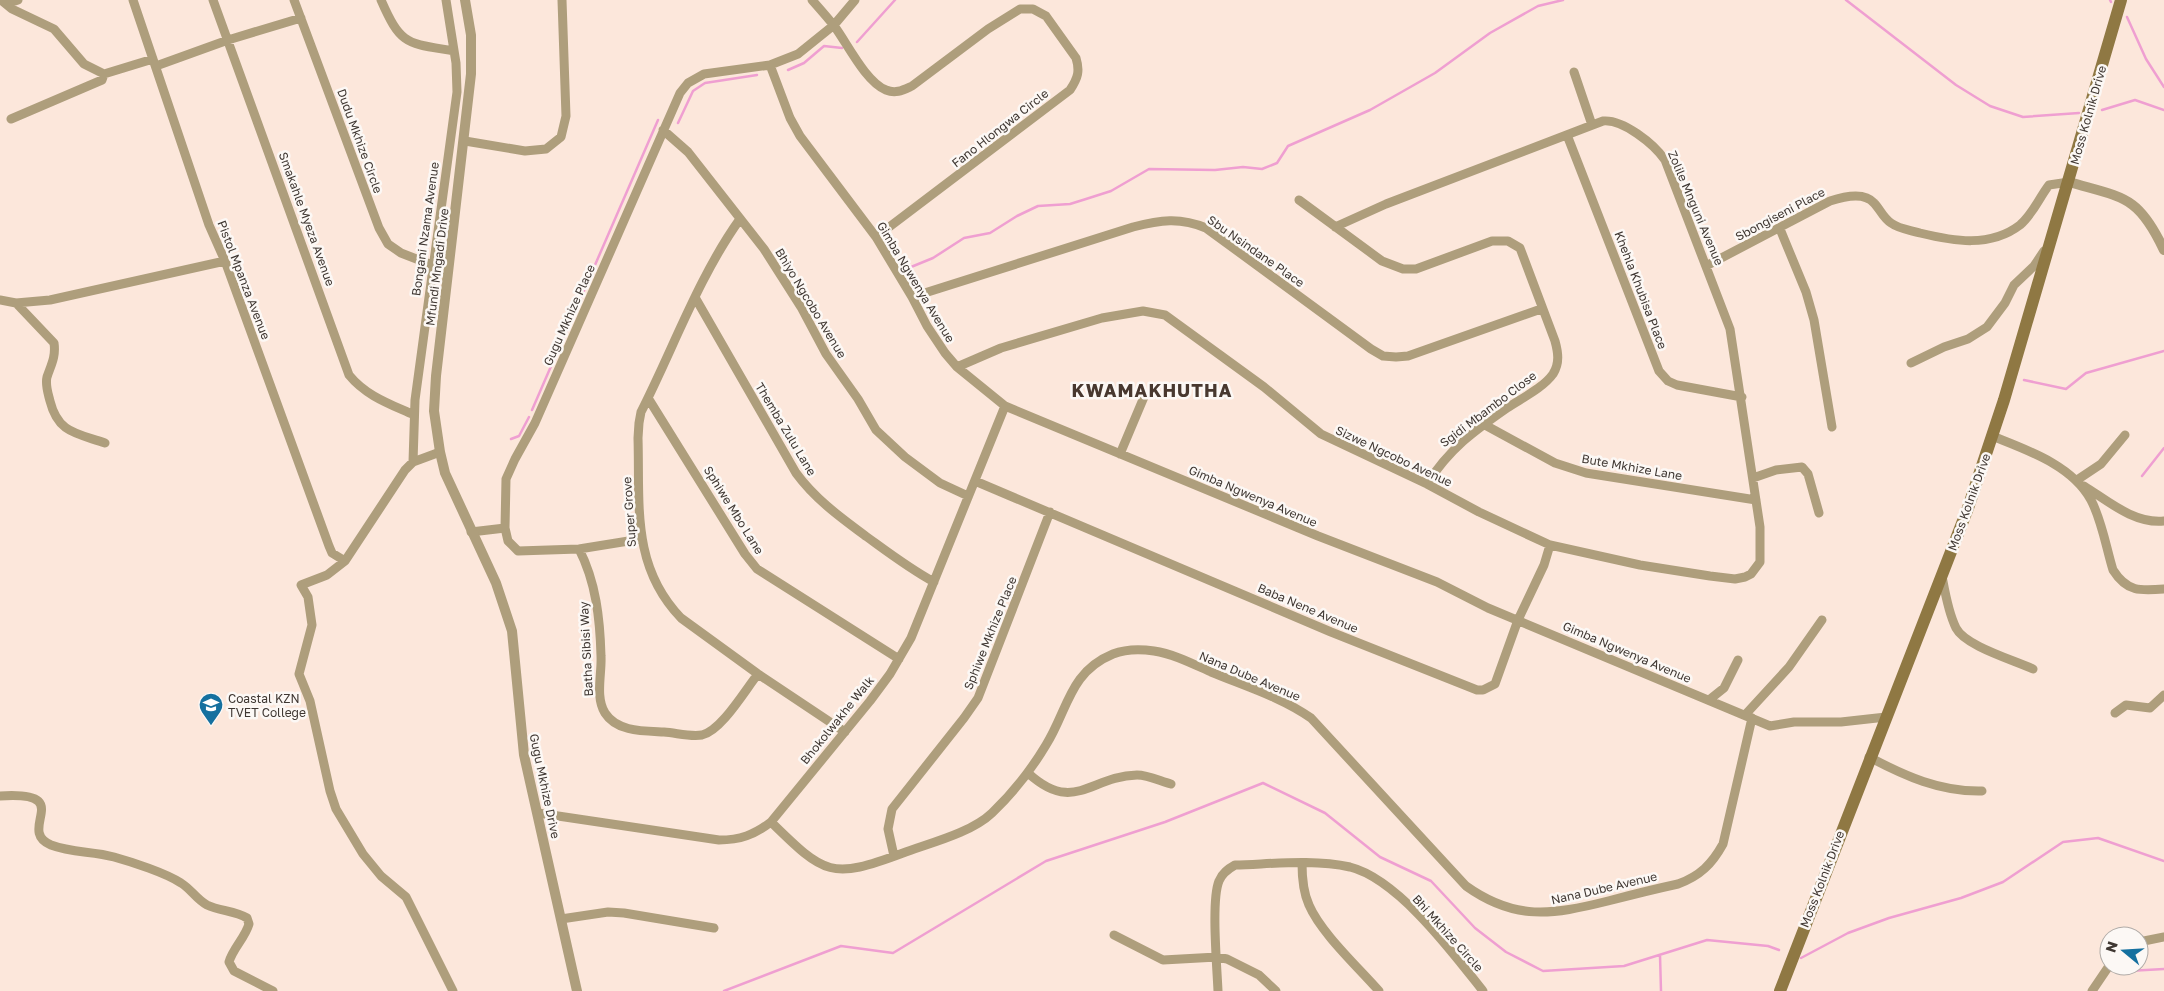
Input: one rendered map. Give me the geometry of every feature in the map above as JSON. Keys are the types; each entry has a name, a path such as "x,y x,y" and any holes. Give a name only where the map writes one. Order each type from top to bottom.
{"main road":[{"name":"Moss Kolnik Drive","path":"1780,991 1869,757 1942,575 1992,436 2069,182 2121,0"}],"street":[{"path":"4,2 18,0"},
{"name":"Pistol Mpanza Avenue","path":"133,0 209,224 225,261 329,546 332,553 345,561"},
{"name":"Smakahle Myeza Avenue","path":"213,0 349,375 367,393 414,415"},
{"name":"Dudu Mkhize Circle","path":"294,0 379,228 388,244 401,253 432,265"},
{"path":"381,0 393,26 404,39 428,47 454,51"},
{"name":"Bongani Nzama Avenue","path":"413,462 414,415 432,265 457,92 458,75 446,0"},
{"name":"Mfundi Mngadi Drive","path":"465,0 472,51 465,141 436,376 434,411 440,452 452,491 471,532"},
{"path":"465,141 525,151 546,149 561,137 566,116 562,0"},
{"path":"812,0 834,25"},
{"path":"770,65 798,54 834,25 855,0"},
{"path":"4,2 19,13 54,29 84,64 104,74 154,63 300,18"},
{"name":"Fano Hlongwa Circle","path":"834,25 877,85 888,91 898,92 912,86 1013,12 1020,9 1033,9 1046,16 1076,58 1078,64 1077,80 1070,90 876,238"},
{"name":"Gimba Ngwenya Avenue","path":"770,65 790,118 800,136 876,238 912,297 927,326 945,353 957,367 1005,406 1309,532 1437,582 1488,608 1770,726 1794,722 1841,722 1886,717"},
{"name":"Gugu Mkhize Place","path":"579,549 527,552 518,551 512,546 508,541 505,528 505,490 509,471 535,423 680,93 688,83 704,74 770,65"},
{"path":"1574,72 1592,125"},
{"path":"11,119 102,80 104,74"},
{"name":"Zolile Mnguni Avenue","path":"1335,227 1386,204 1603,121 1614,122 1632,131 1658,151 1665,160 1730,329 1760,526 1760,562"},
{"name":"Bhiyo Ngcobo Avenue","path":"663,130 688,152 764,249 801,307 826,354 858,399 876,430 904,457 940,483 968,496"},
{"name":"Khehla Khubisa Place","path":"1567,135 1659,371 1668,382 1677,385 1742,398"},
{"path":"2069,182 2117,195 2137,207 2148,219 2164,250"},
{"name":"Sbongiseni Place","path":"1706,266 1840,197 1864,197 1872,200 1885,218 1900,228 1950,240 1986,240 2011,231 2020,225 2034,209 2050,185 2069,182"},
{"name":"Sgidi Mbambo Close","path":"1300,200 1382,261 1403,269 1416,269 1492,241 1508,241 1520,248 1556,347 1558,354 1556,367 1546,382 1449,453 1427,484"},
{"name":"Super Grove","path":"740,219 728,236 696,299 648,398 639,422 641,539 651,573 658,588 671,607 694,628 758,674 845,732"},
{"name":"Sbu Nsindane Place","path":"912,297 1156,220 1173,219 1190,222 1206,228 1348,333 1383,356 1408,356 1541,308"},
{"path":"1780,229 1806,292 1814,320 1832,427"},
{"path":"1911,363 1944,347 1968,340 1986,327 2005,303 2014,285 2040,258 2053,236"},
{"path":"0,300 16,303 50,300 225,261"},
{"name":"Themba Zulu Lane","path":"696,299 796,473 807,488 815,497 899,560 934,582"},
{"path":"16,303 54,343 56,351 47,379 47,390 56,420 72,432 105,443"},
{"name":"Sizwe Ngcobo Avenue","path":"957,367 1000,348 1102,318 1128,312 1156,312 1172,320 1264,387 1321,434 1550,545 1640,565 1735,579 1751,574 1760,562"},
{"path":"1120,454 1144,396"},
{"name":"Sphiwe Mbo Lane","path":"648,398 751,562 768,576 899,659"},
{"name":"Bhokolwakhe Walk","path":"538,813 719,840 746,837 771,822 890,674 911,638 1005,406"},
{"name":"Bute Mkhize Lane","path":"1485,425 1568,468 1586,473 1756,500"},
{"path":"2079,482 2095,470 2125,435"},
{"path":"1992,436 2059,467 2128,514 2150,521 2164,521"},
{"path":"440,452 413,462 398,480 345,561 327,575 301,585 308,597 312,625 299,674 310,702 330,791 336,809 363,854 382,876 406,897 453,991"},
{"path":"1753,478 1776,470 1802,467 1808,474 1819,513"},
{"name":"Baba Nene Avenue","path":"975,481 1331,632 1477,690 1483,690 1495,684 1518,620 1538,580 1550,545"},
{"path":"2079,482 2096,510 2113,570 2118,578 2133,589 2142,591 2164,589"},
{"name":"Sphiwe Mkhize Place","path":"894,856 888,829 892,808 978,698 1050,512"},
{"path":"471,532 505,528"},
{"name":"Gugu Mkhize Drive","path":"471,532 496,583 512,631 521,732 577,991"},
{"path":"579,549 641,539"},
{"name":"Batha Sibisi Way","path":"579,549 589,569 595,589 601,656 601,705 606,714 616,723 630,729 644,731 692,736 708,733 718,726 758,674"},
{"path":"1942,575 1952,617 1959,633 1978,645 2033,669"},
{"path":"1748,717 1789,667 1822,620"},
{"name":"Nana Dube Avenue","path":"771,822 805,854 822,866 835,870 863,868 973,826 990,815 1028,773 1047,744 1076,682 1087,669 1115,653 1131,650 1156,651 1180,659 1298,709 1323,729 1466,886 1480,896 1504,906 1528,912 1565,912 1678,884 1692,879 1704,871 1715,858 1723,844 1748,717"},
{"path":"1709,700 1724,688 1738,660"},
{"path":"2115,713 2126,705 2150,708 2164,694"},
{"path":"1869,757 1920,781 1944,788 1982,791"},
{"path":"1028,773 1049,789 1067,793 1082,791 1113,780 1136,775 1171,784"},
{"path":"0,796 26,795 40,801 42,808 39,833 42,840 48,844 83,853 114,857 173,878 187,887 208,906 247,918 249,921 248,929 236,946 229,962 234,971 273,991"},
{"path":"1302,863 1302,879 1308,904 1332,938 1379,991"},
{"name":"Bhi Mkhize Circle","path":"1218,991 1217,888 1220,879 1227,870 1235,865 1302,863 1351,868 1370,876 1386,886 1431,928 1482,991"},
{"path":"560,919 608,912 624,912 714,928"},
{"path":"1114,935 1163,960 1217,957 1227,959 1249,968 1276,991"},
{"path":"2149,940 2164,937"},
{"path":"2092,991 2102,976"}],"waterway":[{"path":"857,42 895,0"},
{"path":"911,267 933,258 964,238 990,233 1017,216 1038,206 1070,204 1111,191 1149,169 1215,170 1243,167 1262,169 1277,163 1288,146 1370,110 1435,73 1490,33 1538,6 1563,0"},
{"path":"1846,0 1956,85 1990,106 2023,117 2079,113"},
{"path":"2127,17 2146,59 2164,87"},
{"path":"788,70 804,63 824,46 842,48"},
{"path":"678,123 693,91 705,83 757,75"},
{"path":"2102,110 2135,100 2164,110"},
{"path":"532,410 658,120"},
{"path":"2024,380 2066,389 2086,373 2164,351"},
{"path":"511,439 519,436 529,417"},
{"path":"2142,476 2164,448"},
{"path":"724,991 841,946 893,953 1046,861 1165,822 1263,783 1325,813 1380,857 1431,881 1475,928 1506,952 1543,971 1624,966 1707,940 1768,946 1779,950"},
{"path":"1801,958 1848,933 1889,918 1961,898 2003,882 2063,842 2098,838 2164,861"},
{"path":"1660,955 1661,991"},
{"path":"2149,970 2164,969"}],"place":[{"name":"Coastal KZN TVET College","path":"211,726"}],"district":[{"name":"KWAMAKHUTHA","path":"1152,390"}]}
